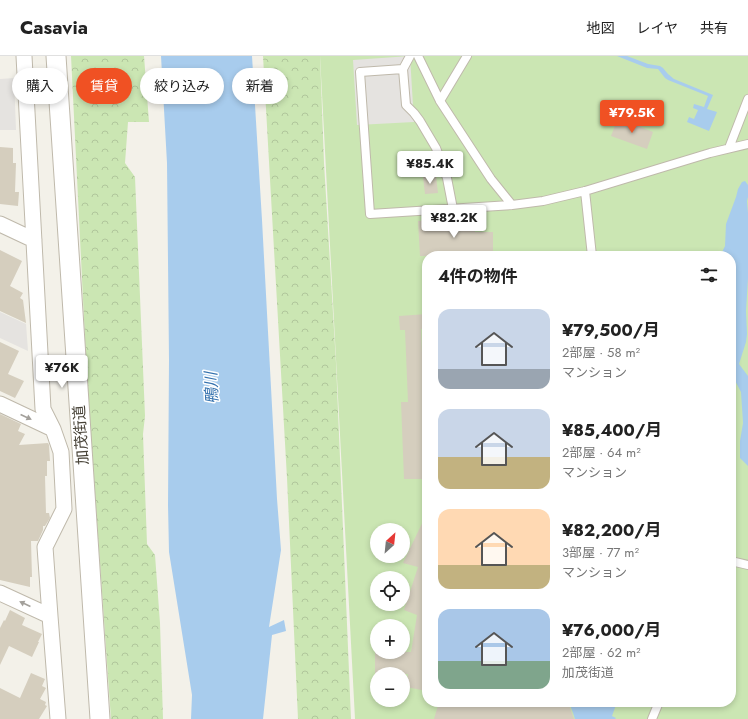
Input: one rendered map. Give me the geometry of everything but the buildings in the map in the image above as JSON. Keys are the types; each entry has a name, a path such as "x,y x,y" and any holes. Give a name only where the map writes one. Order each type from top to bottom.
{"street":[{"path":"24,56 43,409 53,429 61,452 64,509 45,548 58,719"},
{"name":"加茂街道","path":"56,56 100,719"},
{"path":"0,224 34,240"},
{"path":"0,404 53,429"},
{"path":"0,593 50,616"}],"lane":[{"path":"410,56 403,69 406,105 420,121 436,148 447,178 453,209"},
{"path":"418,56 440,101 491,179 512,205"},
{"path":"440,101 467,56"},
{"path":"403,69 360,72 370,214 512,205 542,201 585,192 729,148 748,144"},
{"path":"729,148 748,99"},
{"path":"585,192 591,251"},
{"path":"736,562 748,565"},
{"path":"652,719 657,707"}],"green space":[{"path":"71,56 144,56 145,68 140,68 140,104 148,104 149,122 128,122 125,163 135,177 145,416 143,434 147,544 155,555 160,623 163,719 111,719 87,380"},
{"path":"263,56 320,56 324,163 336,363 351,719 298,719 287,478 266,104 288,104 288,68 264,68"},
{"path":"320,56 748,56 748,719 355,719"}],"shaded area":[{"path":"410,56 414,122 357,125 353,60"},
{"path":"12,78 12,104 15,104 16,130 0,130 0,79"},
{"path":"0,312 26,324 28,351 0,338"}],"water":[{"name":"鴨川","path":"161,56 252,56 253,68 232,68 232,104 255,104 281,550 269,627 284,620 286,631 272,635 263,719 191,719 192,695 169,552 167,163 164,104 224,104 224,68 162,68"},
{"path":"617,56 627,56 648,64 660,66 674,79 713,95 707,109 717,112 709,131 687,122 689,117 694,119 698,110 693,108 694,104 704,107 708,96 668,80 658,69 647,68"},
{"path":"745,181 748,185 748,278 746,311 747,334 739,364 748,376 748,466 740,458 740,441 743,423 741,392 736,382 736,251 722,251 725,246 726,224 738,189 742,182"},
{"path":"571,707 615,707 612,716 616,718 615,719 575,719"}]}
